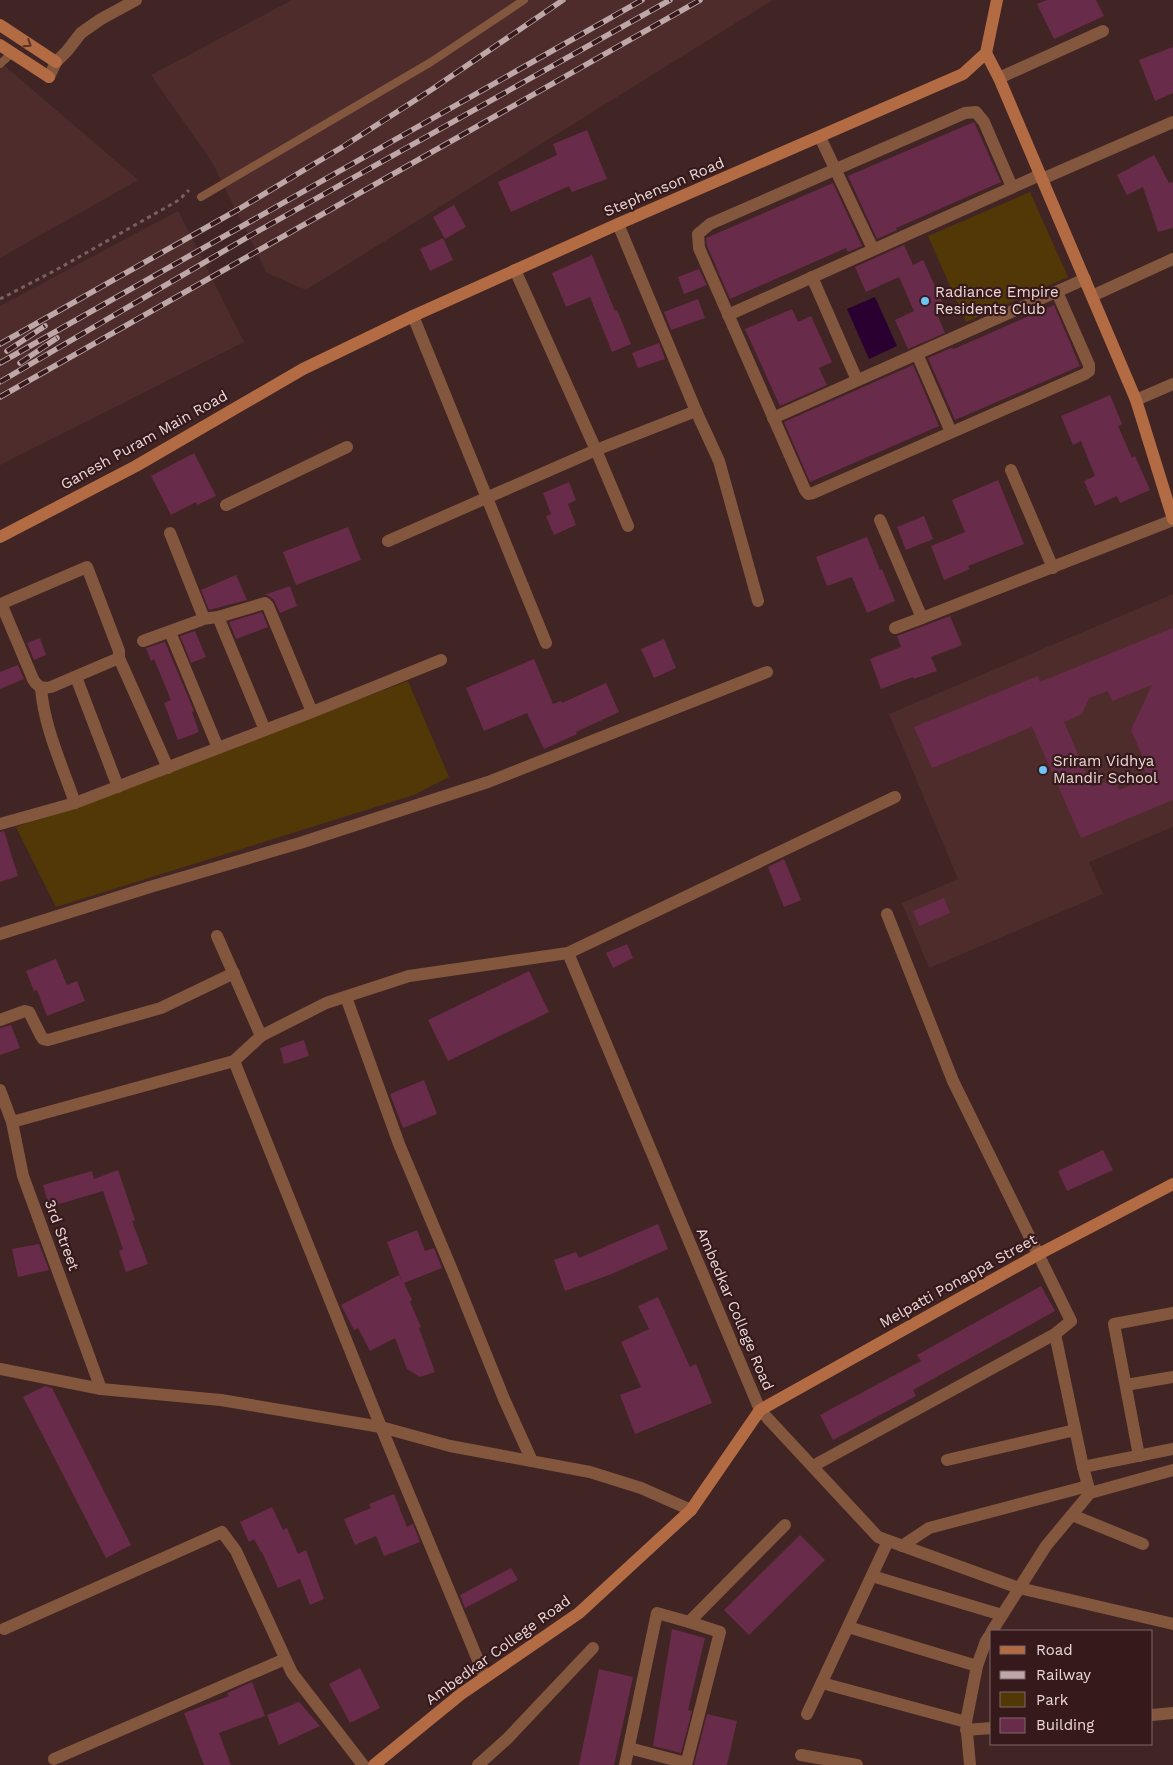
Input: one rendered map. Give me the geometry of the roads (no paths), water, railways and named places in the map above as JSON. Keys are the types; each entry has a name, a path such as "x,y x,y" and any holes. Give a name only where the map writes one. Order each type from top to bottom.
{"main road":[{"path":"996,0 986,53 999,78 1136,400 1172,514"},
{"path":"0,25 56,62"},
{"path":"0,45 48,77"},
{"name":"Stephenson Road","path":"303,369 515,270 963,74 986,53"},
{"name":"Ganesh Puram Main Road","path":"0,537 136,466 303,369"},
{"name":"Melpatti Ponappa Street","path":"760,1410 1039,1254 1173,1184"},
{"name":"Ambedkar College Road","path":"374,1765 461,1694 579,1613 691,1510 760,1410"}],"street":[{"path":"48,77 56,62 81,33 101,19 136,0"},
{"path":"999,78 1103,31"},
{"path":"1012,187 984,122 976,112 964,113 710,224 698,234 698,248 808,494 1085,374 1089,370 1089,365 1057,292"},
{"path":"728,315 1012,187 1041,177 1173,122"},
{"path":"820,137 873,250"},
{"path":"618,224 696,410 720,461 758,601"},
{"path":"1092,296 1173,260"},
{"path":"515,270 628,526"},
{"path":"812,277 857,380"},
{"path":"773,418 1085,279"},
{"path":"414,316 546,643"},
{"path":"917,354 951,432"},
{"path":"1136,400 1173,384"},
{"path":"388,541 596,450 696,410"},
{"path":"226,505 347,447"},
{"path":"1011,470 1052,568"},
{"path":"895,628 1052,568 1172,514"},
{"path":"880,520 922,618"},
{"path":"170,533 203,614 202,619"},
{"path":"119,658 51,687 41,688 36,685 33,679 3,608 3,603 87,567 119,651 119,658 168,768"},
{"path":"143,641 202,619 218,617 265,603 268,606 312,712"},
{"path":"218,617 265,730"},
{"path":"170,632 218,748"},
{"path":"0,824 75,803 118,787 440,660"},
{"path":"0,934 300,843 488,782 767,672"},
{"path":"76,677 118,787"},
{"path":"41,688 42,700 53,742 75,803"},
{"path":"12,1122 234,1061 261,1036 326,1003 409,976 568,953 895,797"},
{"path":"813,1466 1055,1334 1071,1321 953,1081 887,914"},
{"path":"217,936 261,1036"},
{"name":"Ambedkar College Road","path":"568,953 760,1410"},
{"path":"0,1020 25,1011 29,1012 40,1036 48,1040 161,1008 234,973"},
{"path":"346,997 399,1144 504,1399 532,1462"},
{"path":"234,1061 381,1427 485,1677"},
{"name":"3rd Street","path":"0,1090 12,1122 23,1176 101,1389"},
{"path":"1139,1456 1114,1324 1173,1313"},
{"path":"993,1630 1046,1546 1089,1489 1055,1334"},
{"path":"0,1369 101,1389 221,1400 381,1427 450,1446 590,1472 641,1488 691,1510"},
{"path":"1126,1385 1173,1377"},
{"path":"760,1410 878,1537 1019,1588 1173,1624"},
{"path":"947,1460 1075,1430"},
{"path":"1083,1467 1173,1449"},
{"path":"902,1546 930,1528 1173,1470"},
{"path":"1072,1514 1143,1544"},
{"path":"689,1622 785,1525"},
{"path":"4,1629 222,1532 236,1551 292,1673 363,1765"},
{"path":"807,1714 888,1541"},
{"path":"872,1576 1002,1615"},
{"path":"625,1765 657,1613 720,1632 686,1764 629,1748"},
{"path":"848,1627 977,1666"},
{"path":"970,1765 966,1726 977,1666 990,1634"},
{"path":"478,1765 507,1739 593,1648"},
{"path":"54,1759 285,1659"},
{"path":"822,1683 966,1726 990,1728"},
{"path":"1153,1715 1173,1713"},
{"path":"801,1755 857,1765"}],"lane":[{"path":"201,197 431,62 524,0"},
{"path":"0,64 11,54"}],"railway":[{"path":"0,344 239,209 344,146 431,90 563,0"},
{"path":"0,363 642,0"},
{"path":"0,382 253,234 670,0"},
{"path":"0,397 700,0"},
{"path":"7,351 45,326"},
{"path":"20,363 57,338"}],"place":[{"name":"Radiance Empire Residents Club","path":"925,301"},
{"name":"Sriram Vidhya Mandir School","path":"1043,770"}]}
